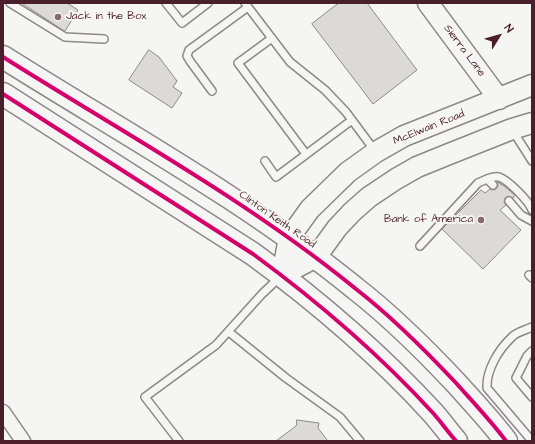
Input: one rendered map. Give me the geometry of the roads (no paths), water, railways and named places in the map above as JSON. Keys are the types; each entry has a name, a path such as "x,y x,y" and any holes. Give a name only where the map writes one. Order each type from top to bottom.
{"main road":[{"name":"Sierra Lane","path":"428,3 499,99"},
{"name":"Clinton Keith Road","path":"3,58 138,139 243,206 316,257 356,288 396,323 444,371 506,441"},
{"name":"McElwain Road","path":"282,275 289,238 310,209 348,172 376,152 404,136 532,85"},
{"path":"3,94 241,246 282,275 342,325 379,359 432,413 454,440"},
{"path":"282,275 316,257 337,228 352,212 369,197 396,179 417,167 512,129 532,123"}],"street":[{"path":"3,412 24,441"}],"lane":[{"path":"10,3 65,37 104,39"},
{"path":"166,3 182,24 208,3"},
{"path":"212,91 190,61 188,56 189,50 246,5 290,62 325,90 352,120 376,152"},
{"path":"272,38 238,63 306,154"},
{"path":"265,161 276,176 352,120"},
{"path":"512,129 532,161"},
{"path":"420,246 478,183 486,179 497,177 503,179 523,196 532,210"},
{"path":"486,179 493,185"},
{"path":"509,201 521,215 532,221"},
{"path":"179,441 144,396 216,345 262,294 282,275"},
{"path":"532,328 512,335 494,360 487,380 488,388 532,441"},
{"path":"229,332 286,378 340,417 360,441"},
{"path":"529,353 532,363"},
{"path":"529,353 516,378 532,398"}],"place":[{"name":"Jack in the Box","path":"58,17"},
{"name":"Bank of America","path":"481,220"}]}
